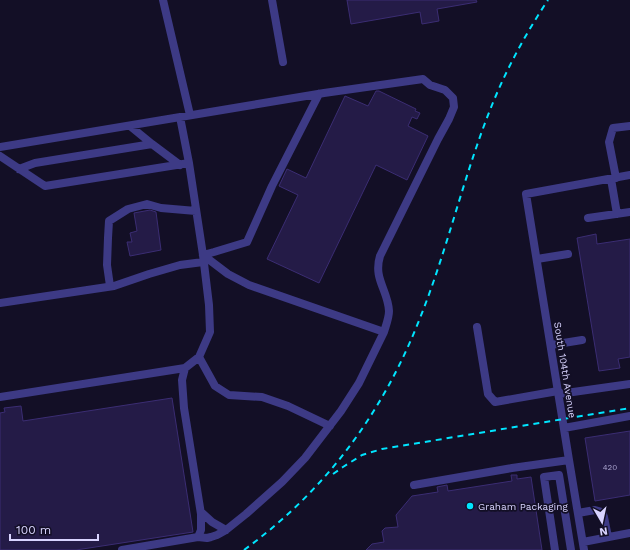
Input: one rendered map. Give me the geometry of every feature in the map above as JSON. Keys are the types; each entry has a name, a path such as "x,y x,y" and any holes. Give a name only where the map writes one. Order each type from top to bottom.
{"street":[{"path":"163,0 190,115"},
{"path":"272,0 283,62"},
{"path":"0,147 423,78 430,85 445,90 453,98 454,107 449,120 438,139 380,256 378,267 387,300 389,315 384,332 359,383 341,411 305,458 282,482 226,530 217,535 206,538 198,537 122,550"},
{"path":"0,303 110,286 203,258 214,252 247,242 272,186 319,94"},
{"path":"0,397 185,368 199,357 210,332 209,305 189,163 180,117"},
{"path":"130,126 180,165"},
{"path":"616,214 609,142 614,128 630,126"},
{"path":"19,169 35,163 152,144"},
{"path":"0,156 45,186 189,163"},
{"path":"613,178 630,176"},
{"name":"South 104th Avenue","path":"584,546 526,194 613,178"},
{"path":"110,286 107,265 110,221 128,209 147,204 161,208 196,211"},
{"path":"588,218 630,212"},
{"path":"537,259 568,254"},
{"path":"203,258 248,285 384,332"},
{"path":"477,327 488,394 494,402 630,384"},
{"path":"551,345 582,340"},
{"path":"199,357 215,386 229,395 262,397 288,406 330,426"},
{"path":"185,368 182,380 184,408 201,512 201,530 198,537"},
{"path":"564,428 630,416"},
{"path":"414,485 569,460"},
{"path":"551,463 553,476"},
{"path":"555,550 544,477 559,475 571,550"},
{"path":"578,513 595,510 602,512 608,538"},
{"path":"201,512 212,522 226,530"},
{"path":"584,546 630,533"}],"building":[{"path":"347,0 476,0 477,2 437,9 439,21 422,24 420,12 351,24"},
{"path":"376,91 379,91 416,109 415,111 420,113 417,119 412,117 408,126 428,136 407,180 376,165 319,283 267,259 298,195 279,186 287,169 306,178 345,96 368,106"},
{"path":"150,210 156,212 161,250 130,256 127,242 132,242 130,233 137,231 134,213"},
{"path":"596,234 597,244 630,239 630,357 618,359 620,368 599,371 577,238"},
{"path":"172,398 193,532 76,550 0,550 0,413 5,412 4,408 21,406 23,421"},
{"path":"630,431 630,495 595,501 585,438"},
{"name":"Graham Packaging","path":"511,475 517,475 517,479 531,477 542,550 366,550 372,544 384,542 382,531 385,528 398,527 396,515 412,496 438,492 437,487 447,485 448,491 512,481"}],"railway":[{"path":"244,550 274,527 301,502 326,475 349,447 370,417 388,386 405,353 430,292 473,158 492,105 517,51 548,0"},
{"path":"333,474 362,455 382,449 630,408"}],"place":[{"name":"Graham Packaging","path":"470,506"}]}
